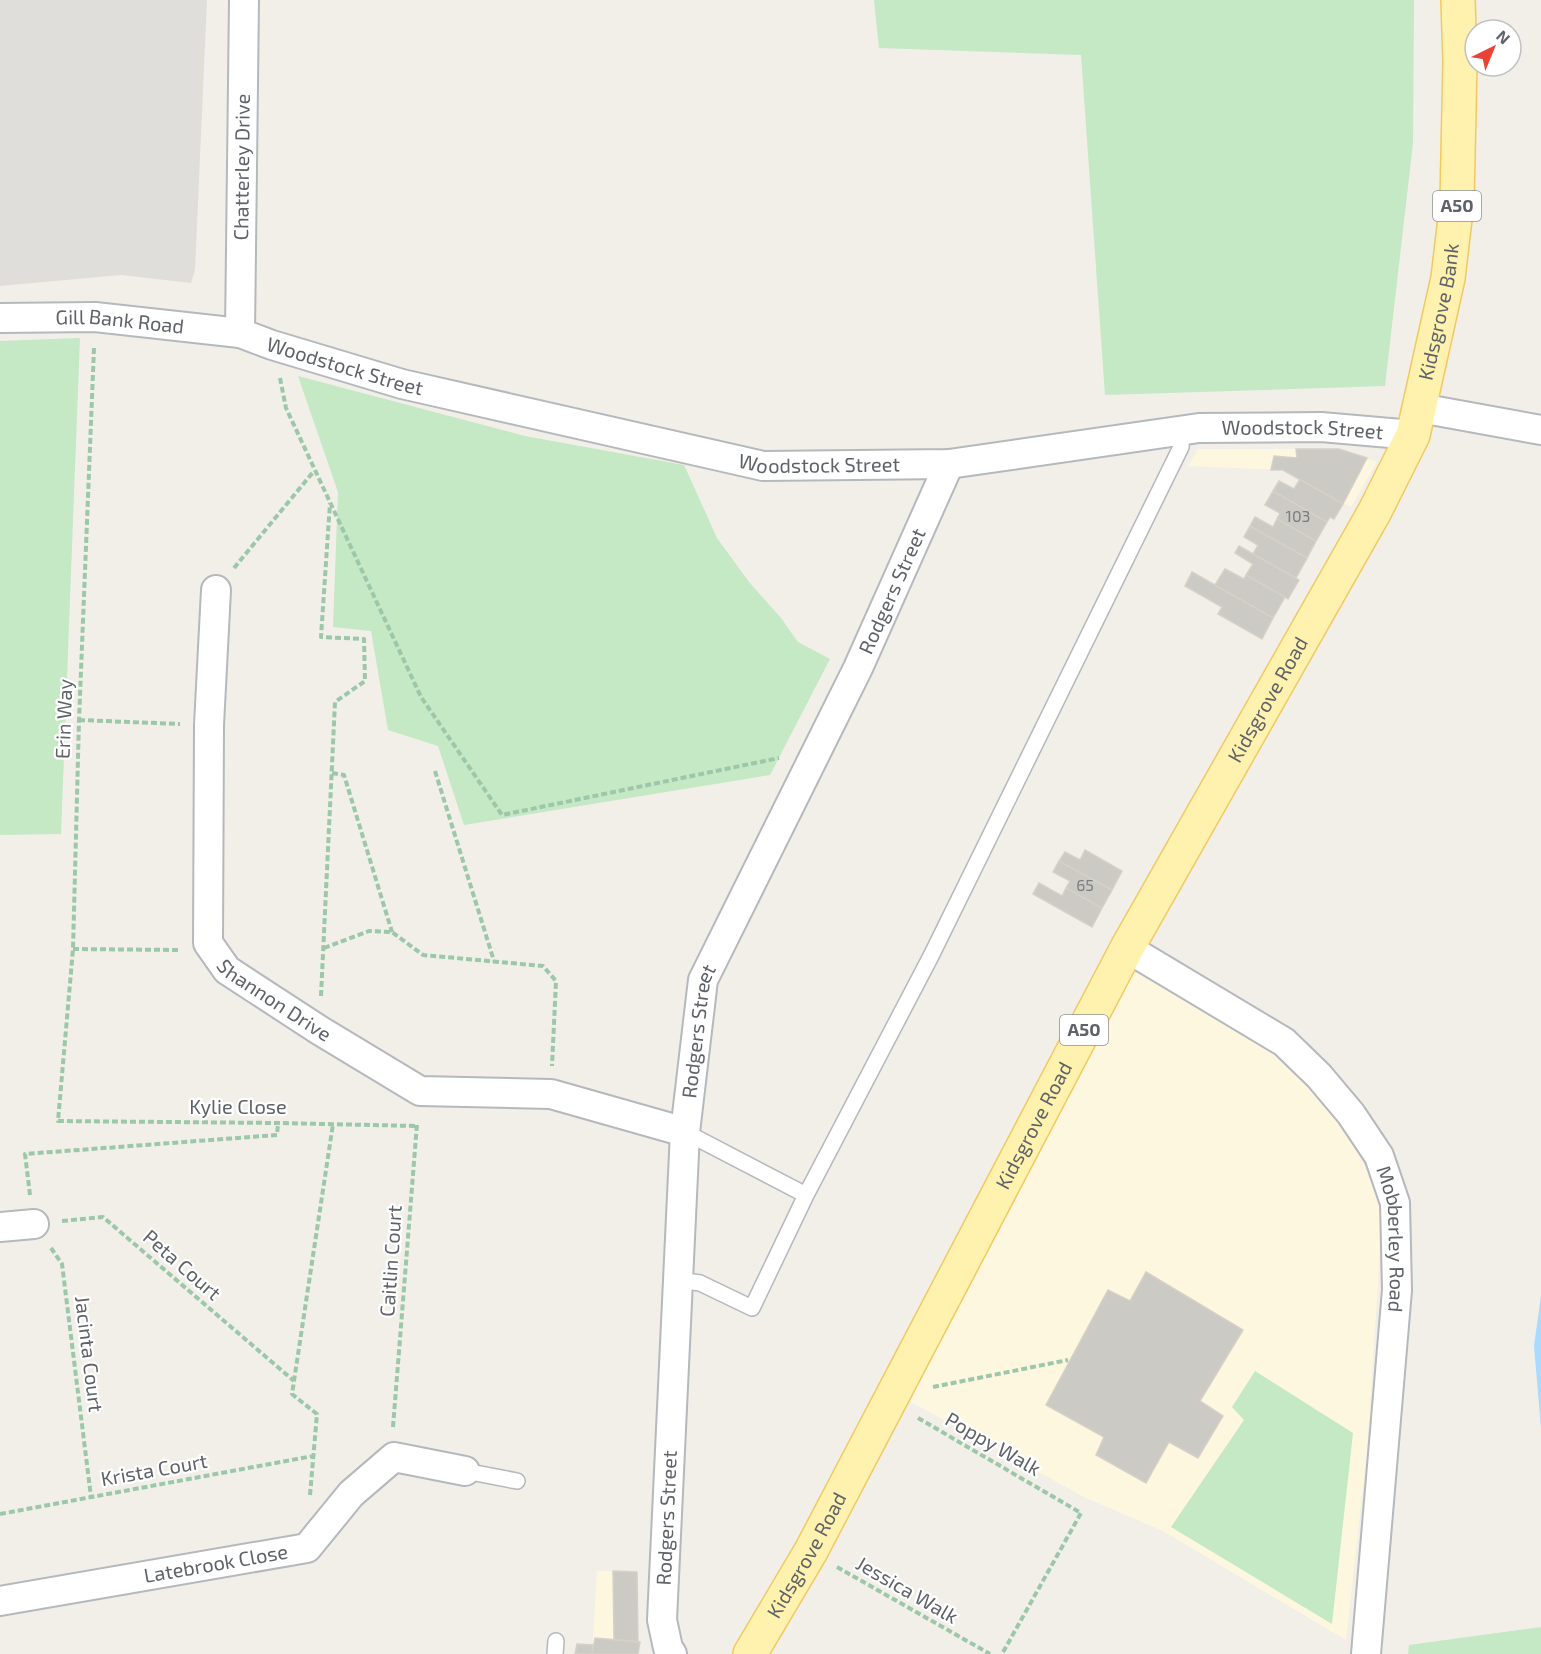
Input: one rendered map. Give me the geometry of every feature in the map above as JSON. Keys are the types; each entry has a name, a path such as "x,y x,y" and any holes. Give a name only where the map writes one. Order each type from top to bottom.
{"main road":[{"name":"Kidsgrove Bank","path":"1416,421 1448,278 1457,202 1460,62 1458,0"},
{"name":"Kidsgrove Road","path":"750,1654 810,1551 1127,948 1375,511 1416,421"}],"street":[{"name":"Chatterley Drive","path":"240,333 244,0"},
{"name":"Gill Bank Road","path":"0,318 95,317 240,333"},
{"name":"Woodstock Street","path":"240,333 272,345 402,384 763,465 949,464 1198,428 1322,427 1416,421 1541,430"},
{"name":"Rodgers Street","path":"672,1654 668,1648 662,1620 685,1132 703,980 858,668 949,464"},
{"name":"Shannon Drive","path":"216,590 209,725 208,943 227,970 320,1030 420,1090 551,1094 685,1132"},
{"name":"Mobberley Road","path":"1127,948 1284,1042 1319,1076 1351,1114 1378,1156 1395,1203 1396,1290 1366,1654"},
{"path":"0,1227 34,1224"},
{"path":"393,1445 465,1471"},
{"name":"Latebrook Close","path":"0,1601 307,1548 393,1445"}],"lane":[{"path":"678,1280 700,1282 752,1308 806,1195 931,956 1181,447 1182,430"},
{"path":"685,1132 806,1195"},
{"path":"465,1471 517,1481"}],"path":[{"name":"Erin Way","path":"58,1121 73,949 79,720 95,317"},
{"path":"272,345 286,408 421,697 502,815 817,750"},
{"path":"216,590 314,471"},
{"path":"320,1030 335,702 365,681 364,639 321,637 330,502"},
{"path":"79,720 209,725"},
{"path":"435,771 494,961"},
{"path":"332,773 344,775 392,932"},
{"path":"324,948 369,931 392,932 423,955 543,966 556,981 551,1094"},
{"path":"73,949 213,950"},
{"name":"Caitlin Court","path":"393,1445 420,1090"},
{"name":"Kylie Close","path":"58,1121 417,1126"},
{"path":"34,1224 25,1154 277,1135 278,1123"},
{"path":"307,1548 317,1413 292,1394 333,1124"},
{"name":"Peta Court","path":"34,1224 103,1217 294,1382"},
{"name":"Jacinta Court","path":"34,1224 62,1264 91,1497"},
{"path":"891,1398 1068,1360"},
{"name":"Poppy Walk","path":"891,1398 1081,1513 1002,1654"},
{"name":"Krista Court","path":"0,1514 313,1456"},
{"name":"Jessica Walk","path":"810,1551 990,1654"}],"shaded area":[{"path":"0,0 207,0 195,270 191,283 121,275 0,286"},
{"path":"1198,449 1339,449 1377,462 1351,507 1283,470 1188,466"},
{"path":"1132,967 1281,1055 1328,1109 1352,1142 1374,1184 1382,1221 1367,1451 1346,1640 1163,1531 1084,1497 911,1402 919,1375"},
{"path":"597,1571 637,1572 638,1642 640,1642 638,1654 592,1654"}],"green space":[{"path":"874,0 1414,0 1413,143 1385,386 1105,395 1081,55 879,48"},
{"path":"80,338 61,834 0,835 0,341"},
{"path":"298,376 525,436 684,465 717,538 749,582 781,618 798,642 830,659 770,775 464,825 438,746 388,730 371,631 333,627 338,492"},
{"path":"1255,1371 1353,1433 1332,1624 1171,1527 1244,1420 1232,1407"},
{"path":"1541,1627 1541,1654 1408,1654 1409,1645"}],"water":[{"path":"1541,1296 1541,1428 1534,1346"}],"building":[{"path":"1296,449 1339,449 1367,458 1343,504 1283,470 1271,470 1274,456 1297,458"},
{"path":"1300,479 1343,504 1334,519 1330,517 1327,522 1273,491 1279,481 1294,489"},
{"path":"1273,491 1327,522 1316,541 1277,519 1280,513 1265,505"},
{"path":"1255,517 1273,527 1277,519 1316,541 1307,558 1250,526"},
{"path":"1250,526 1307,558 1296,578 1253,554 1258,545 1244,537"},
{"path":"1239,546 1299,580 1288,599 1246,575 1253,564 1235,553"},
{"path":"1225,569 1244,579 1246,575 1285,597 1273,618 1215,585"},
{"path":"1192,572 1273,618 1262,639 1218,614 1222,607 1185,586"},
{"path":"1085,850 1122,871 1112,890 1059,861 1065,852 1080,860"},
{"path":"1059,861 1112,890 1102,908 1066,888 1070,881 1053,872"},
{"path":"1039,883 1062,896 1066,888 1102,908 1092,927 1033,894"},
{"path":"1146,1272 1243,1330 1200,1401 1223,1416 1198,1458 1169,1442 1146,1483 1096,1455 1104,1437 1046,1405 1108,1290 1130,1301"},
{"path":"613,1571 637,1572 638,1642 614,1640"},
{"path":"595,1638 640,1642 638,1654 592,1654"},
{"path":"577,1644 593,1645 592,1654 575,1654"}]}
